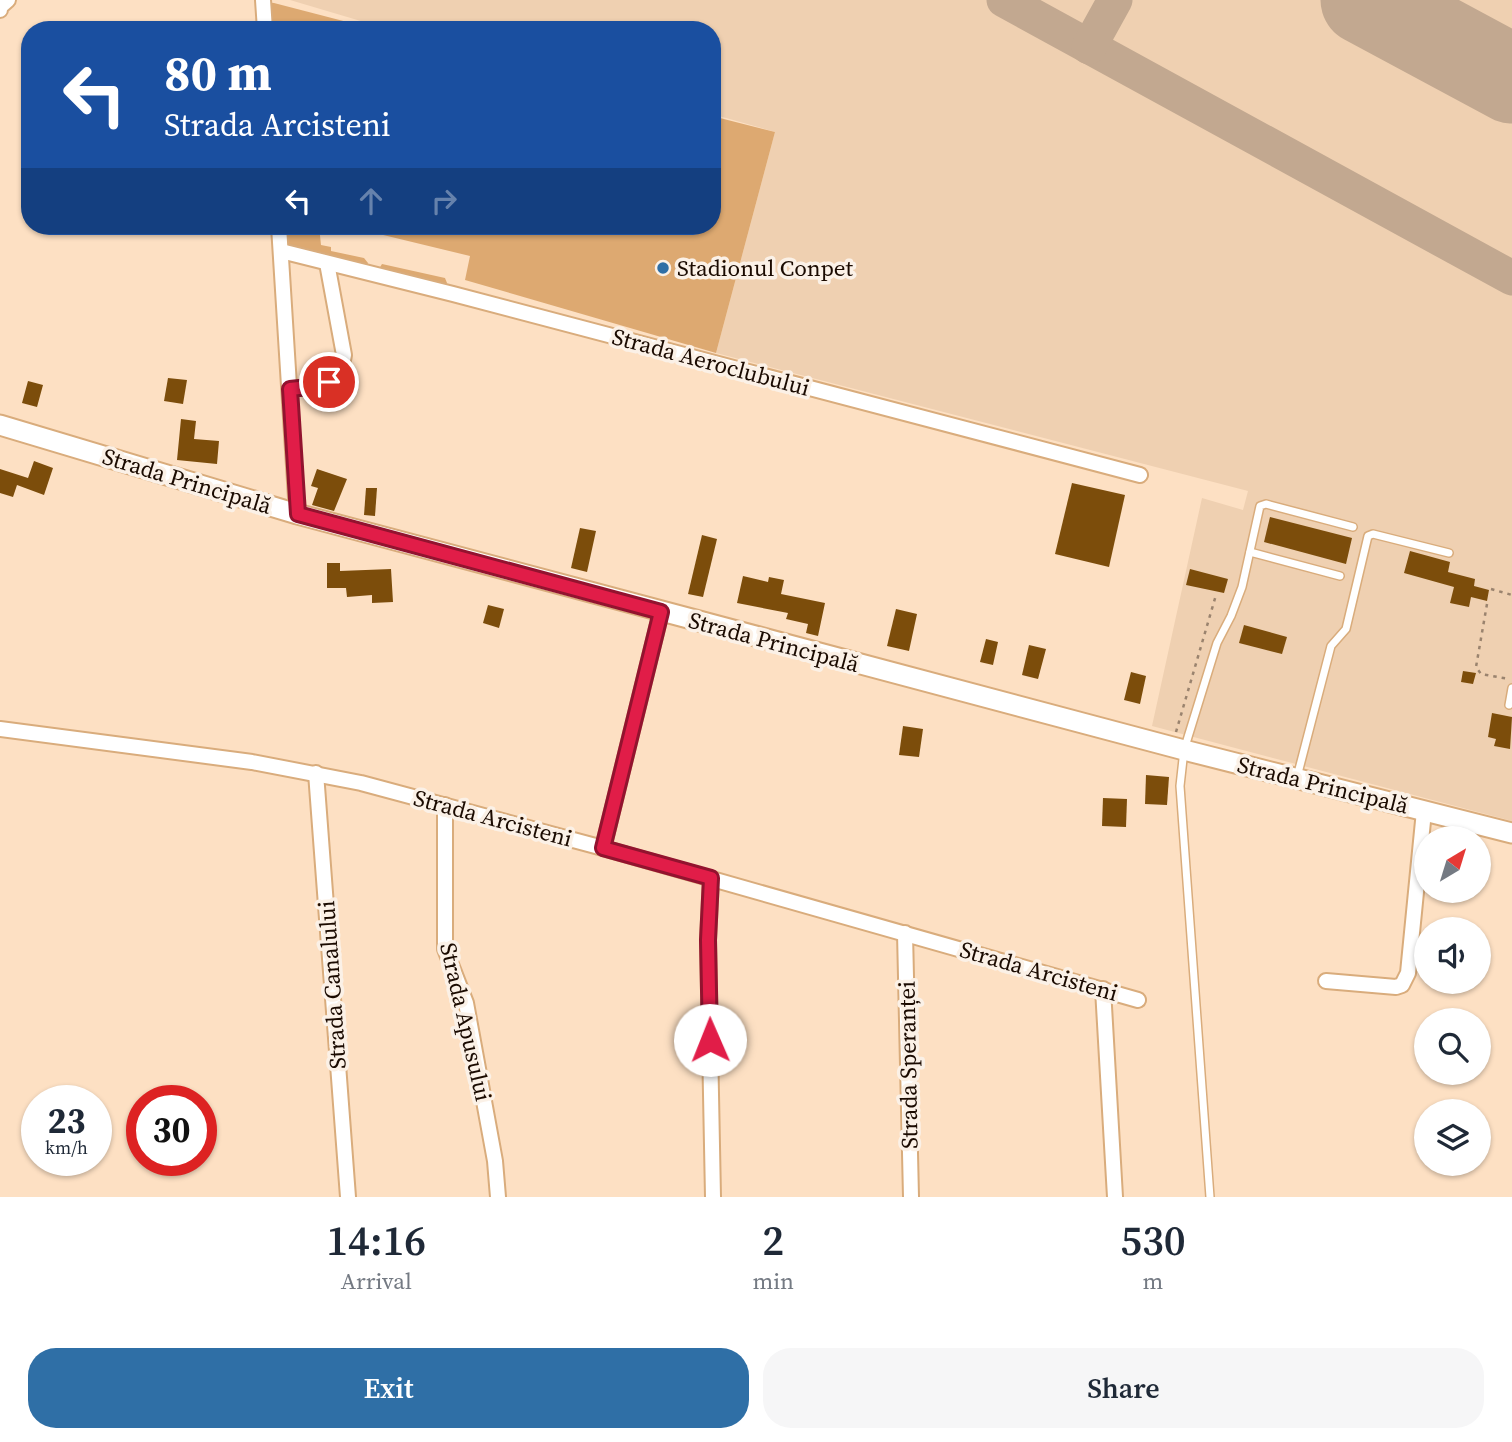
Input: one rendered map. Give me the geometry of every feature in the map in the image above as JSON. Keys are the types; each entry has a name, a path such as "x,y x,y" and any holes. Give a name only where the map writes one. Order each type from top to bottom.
{"main road":[{"name":"Strada Principală","path":"0,425 298,514 1184,750 1512,834"}],"street":[{"path":"0,8 8,0"},
{"path":"263,0 264,21"},
{"path":"280,235 298,514"},
{"name":"Strada Aeroclubului","path":"281,251 1140,475"},
{"path":"290,389 329,382 342,368 344,355 327,263"},
{"path":"603,848 661,612"},
{"name":"Strada Arcisteni","path":"0,729 193,753 316,773 603,848 1138,1000"},
{"name":"Strada Canalului","path":"316,773 348,1197"},
{"name":"Strada Apusului","path":"445,805 445,949 466,1003 495,1161 498,1197"},
{"path":"1326,981 1396,987 1405,980 1408,973 1424,811"},
{"path":"711,878 708,940 713,1197"},
{"name":"Strada Speranței","path":"905,933 911,1197"},
{"path":"1103,989 1115,1197"}],"lane":[{"path":"1210,1197 1180,786 1184,750 1217,643 1236,606 1262,504 1353,527"},
{"path":"1297,778 1331,646 1346,629 1368,536 1373,534 1449,553"},
{"path":"1250,552 1340,576"},
{"path":"1509,705 1512,688"}],"path":[{"path":"1491,589 1512,594"},
{"path":"1175,732 1216,595"},
{"path":"1487,604 1476,669 1481,674 1512,680"}],"shaded area":[{"path":"290,0 1512,0 1512,821 1152,726 1202,498 1243,510 1248,491 716,353 775,132 721,117 721,21 361,21"},
{"path":"265,2 343,21 266,21"},
{"path":"721,118 775,132 716,353 465,280 470,256 383,235 721,235"},
{"path":"283,235 320,235 321,245 331,247 331,251 364,258 368,263 366,268 301,258 284,242"},
{"path":"382,264 445,278 447,283 445,287 379,269"}],"building":[{"path":"168,378 187,380 183,404 164,401"},
{"path":"28,381 43,385 37,407 22,403"},
{"path":"181,419 196,421 194,439 219,441 217,464 177,460"},
{"path":"34,461 53,468 44,495 17,485 13,497 0,493 0,469 28,478"},
{"path":"317,469 347,479 334,511 312,505 318,488 311,486"},
{"path":"1072,483 1125,495 1109,567 1055,554"},
{"path":"366,488 377,488 375,516 364,515"},
{"path":"1270,517 1352,538 1346,564 1264,542"},
{"path":"580,528 596,531 587,572 571,568"},
{"path":"702,535 717,539 703,597 688,594"},
{"path":"1410,551 1450,562 1448,572 1475,579 1474,586 1489,590 1487,601 1471,597 1469,607 1450,603 1454,587 1404,573"},
{"path":"327,563 340,563 340,571 391,569 393,602 372,603 372,595 347,597 346,588 327,588"},
{"path":"1190,569 1228,579 1224,593 1186,585"},
{"path":"743,576 768,582 769,577 784,580 781,594 825,603 818,636 806,633 808,624 786,619 788,613 737,603"},
{"path":"488,605 504,609 499,628 483,623"},
{"path":"896,609 917,614 909,651 887,646"},
{"path":"1244,625 1287,637 1282,654 1239,643"},
{"path":"986,639 998,642 993,665 980,662"},
{"path":"1029,645 1046,649 1038,679 1022,675"},
{"path":"1463,671 1476,673 1473,684 1461,682"},
{"path":"1131,672 1146,676 1140,704 1124,700"},
{"path":"1492,713 1512,717 1510,749 1494,746 1496,739 1488,737"},
{"path":"903,726 923,729 919,757 899,755"},
{"path":"1146,775 1169,777 1167,805 1145,804"},
{"path":"1103,798 1127,799 1126,827 1102,826"}],"taxiway":[{"path":"1004,0 1512,278"},
{"path":"1089,47 1115,0"}],"runway":[{"path":"1365,0 1512,79"}],"place":[{"name":"Stadionul Conpet","path":"663,268"}],"route":[{"path":"329,382 290,389 298,514 661,612 603,848 711,878 708,940 710,1040"}]}
